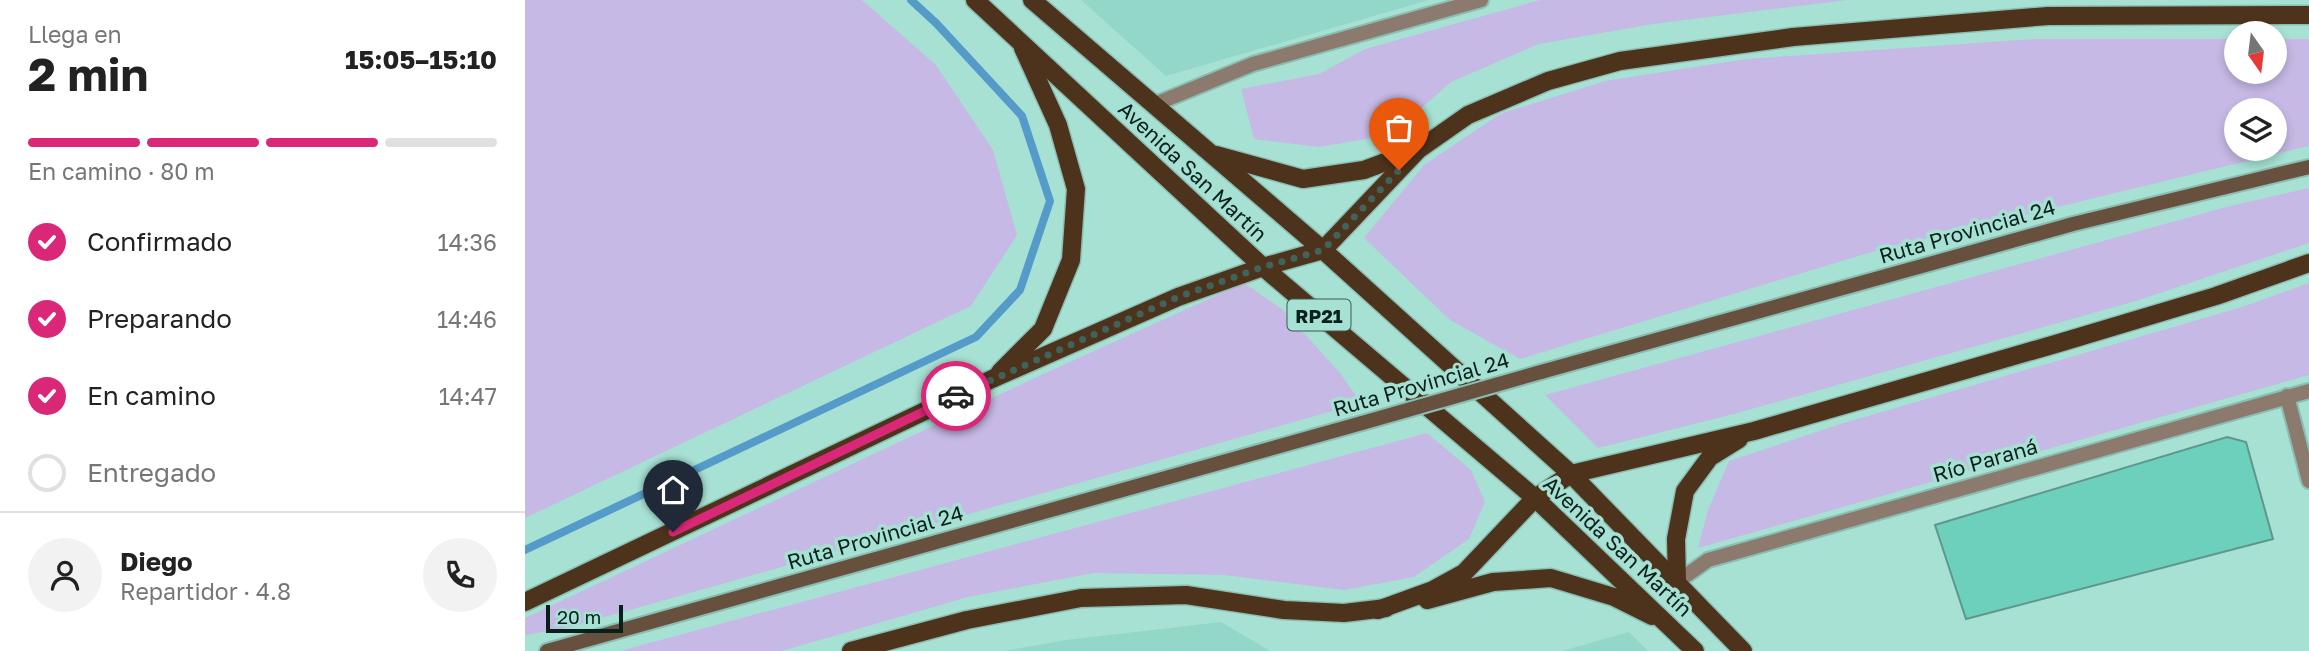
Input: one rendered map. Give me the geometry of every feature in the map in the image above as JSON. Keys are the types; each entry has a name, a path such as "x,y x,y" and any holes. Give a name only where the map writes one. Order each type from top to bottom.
{"main road":[{"name":"Avenida San Martín","path":"975,0 1263,267 1535,498 1695,651"},
{"name":"Avenida San Martín","path":"1032,0 1323,250 1571,474 1742,651"},
{"path":"525,602 992,379 1178,297 1263,267 1323,250 1418,150 1468,115 1548,81 1620,61 1793,37 2048,16 2309,15"},
{"path":"992,379 1043,329 1070,260 1076,189 1058,125 1020,40"},
{"path":"1208,153 1303,179 1364,170 1418,150"},
{"name":"Ruta Provincial 24","path":"547,651 2073,223 2309,167"},
{"path":"1378,610 1433,590 1464,573 1535,498 1571,474 1754,430 2216,296 2309,263"},
{"path":"1677,582 1676,540 1685,491 1710,457 1754,430"},
{"path":"852,651 967,620 1081,598 1186,595 1284,610 1344,613 1378,610 1493,582 1551,578 1614,597 1669,624"}],"street":[{"path":"1153,105 1253,64 1481,0"},
{"name":"Río Paraná","path":"1677,582 1708,560 2309,391"},
{"path":"2287,396 2309,481"}],"shaded area":[{"path":"525,0 862,0 936,65 993,150 1017,235 971,306 525,518"},
{"path":"1081,0 1429,0 1166,76"},
{"path":"1540,0 1848,0 1653,24 1539,44 1451,82 1391,135 1319,147 1254,139 1241,89 1319,74 1365,49"},
{"path":"2035,39 2224,39 2224,84 2287,84 2287,39 2309,39 2309,146 2287,151 2287,98 2224,98 2224,161 2247,161 1868,253 1520,359 1450,320 1364,238 1424,165 1500,114 1605,81 1746,59"},
{"path":"2309,188 2309,243 2136,301 1734,414 1598,448 1545,395 2230,206"},
{"path":"1244,283 1282,309 1340,373 1361,403 566,628 525,635 525,618 1039,376"},
{"path":"2309,283 2309,375 1698,548 1708,510 1729,461 1844,423 2242,307"},
{"path":"1427,433 1471,470 1485,502 1469,539 1414,577 1344,590 1224,575 1094,573 968,597 782,651 620,651"},
{"path":"1221,622 1270,651 1004,651 1066,640"},
{"path":"1629,632 1648,651 1562,651"}],"building":[{"path":"2227,437 2246,442 2273,539 1966,619 1935,525"}],"waterway":[{"path":"525,550 976,337 1020,290 1050,201 1022,116 936,23 911,0"}],"way so far":[{"path":"956,396 1178,297 1263,267 1323,250 1399,170"}],"route":[{"path":"673,532 956,396"}]}
